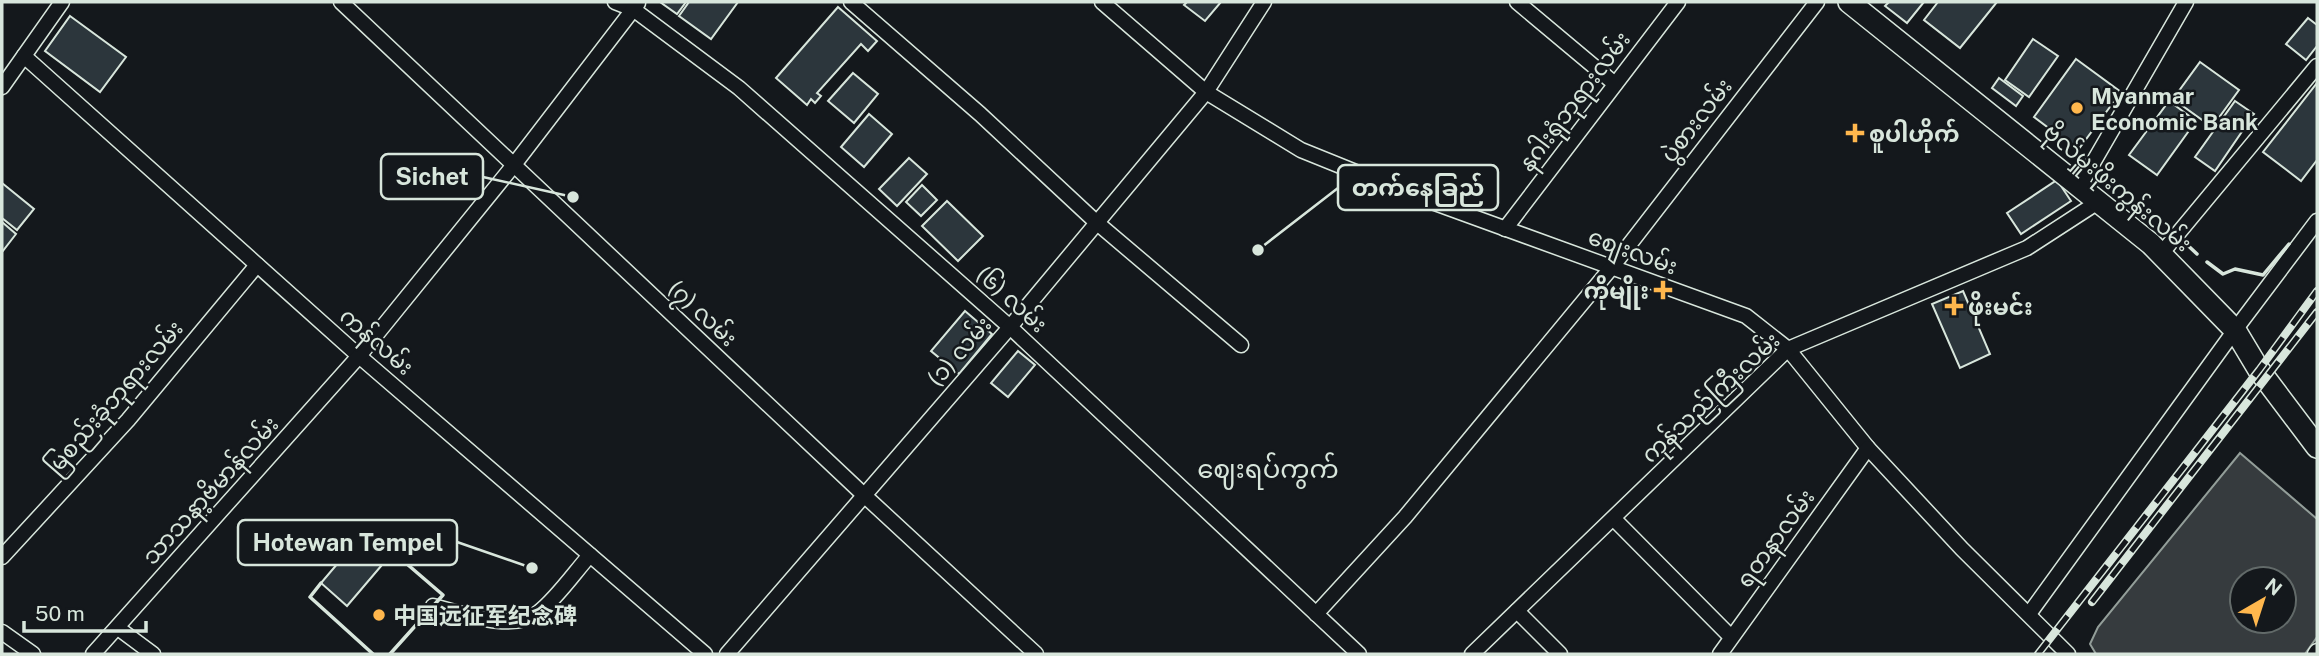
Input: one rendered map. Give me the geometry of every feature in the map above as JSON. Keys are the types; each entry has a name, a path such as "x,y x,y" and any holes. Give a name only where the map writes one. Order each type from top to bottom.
{"street":[{"path":"2,87 62,2"},
{"name":"(၇) လမ်း","path":"341,2 1036,654"},
{"name":"(၆) လမ်း","path":"615,2 636,5 739,88 1010,327 1359,654"},
{"path":"851,2 980,114 1096,222 1241,345"},
{"name":"စျေးလမ်း","path":"1102,2 1206,92 1301,150 1410,194 1746,316 1788,349 1867,448 1962,549 2068,654"},
{"name":"(၁) လမ်း","path":"727,654 1010,327 1206,92 1264,2"},
{"path":"1517,2 1615,84"},
{"name":"နဂါးရုံဘုရားလမ်း","path":"1505,229 1678,2"},
{"name":"ပွဲစားလမ်း","path":"1316,614 1405,516 1612,267 1817,2"},
{"name":"ဗိုလ်မှူးဖိုးကွန်းလမ်း","path":"1849,2 2161,254 2235,330 2259,370 2317,447"},
{"path":"2080,187 2186,2"},
{"name":"သာသနာ့ဗိမာန်လမ်း","path":"93,654 359,356 513,166 636,5"},
{"name":"ကန်လမ်း","path":"24,56 359,356 705,654"},
{"path":"2161,254 2317,66"},
{"name":"ကုန်သည်ကြီးလမ်း","path":"1472,654 1788,349 2026,248 2098,202"},
{"path":"2029,614 2317,221"},
{"name":"မြစည်းခုံဘုရားလမ်း","path":"2,557 128,420 257,265"},
{"name":"ရတနာလမ်း","path":"1720,654 1867,448"},
{"path":"1614,519 1731,637"},
{"path":"433,606 495,622 538,614 590,555"},
{"path":"1517,611 1560,654"},
{"path":"118,628 153,654"},
{"path":"2,632 33,654"}],"shaded area":[{"path":"2240,453 2317,519 2317,637 2305,654 2096,654 2090,644 2098,627"}],"building":[{"path":"660,2 686,2 677,14"},
{"path":"689,2 738,2 711,39 679,16"},
{"path":"1187,2 1221,2 1205,21 1184,5"},
{"path":"1889,2 1924,2 1907,23 1885,6"},
{"path":"1938,2 1997,2 1960,48 1924,20"},
{"path":"838,7 877,41 868,51 861,44 817,93 821,96 815,103 811,99 807,105 776,78"},
{"path":"70,16 126,57 100,92 45,51"},
{"path":"2308,18 2317,25 2317,46 2306,60 2286,44"},
{"path":"2033,39 2058,56 2029,97 2005,80"},
{"path":"2076,59 2121,92 2078,150 2034,117"},
{"path":"2200,62 2239,90 2212,127 2173,99"},
{"path":"853,73 878,94 854,123 828,101"},
{"path":"1999,78 2023,96 2016,106 1992,88"},
{"path":"2317,83 2317,160 2301,181 2263,152"},
{"path":"2169,101 2196,121 2157,175 2129,155"},
{"path":"2235,101 2254,114 2215,171 2195,157"},
{"path":"869,114 892,134 864,167 841,147"},
{"path":"909,158 927,174 897,206 879,189"},
{"path":"2057,180 2071,201 2021,234 2007,213"},
{"path":"2,183 34,209 17,230 2,218"},
{"path":"922,185 937,200 921,216 906,202"},
{"path":"947,201 983,236 958,261 922,226"},
{"path":"2,222 16,234 2,252"},
{"path":"1963,291 1990,354 1960,368 1932,304"},
{"path":"965,311 992,334 959,374 931,351"},
{"path":"1018,351 1035,365 1008,397 991,383"},
{"path":"367,529 393,552 347,606 321,583"}],"railway":[{"path":"2038,654 2259,370 2317,291"},
{"path":"2092,602 2317,312"}],"wall":[{"path":"2181,239 2197,254"},
{"path":"2207,262 2223,274 2235,269 2263,275 2289,244"},
{"path":"390,654 443,595 393,552"},
{"path":"321,583 310,597 373,654"}],"place":[{"name":"Myanmar Economic Bank","path":"2077,108"},
{"name":"စူပါဟိုက်","path":"1855,133"},
{"name":"Sichet","path":"573,197"},
{"name":"တက်နေခြည်","path":"1258,250"},
{"name":"ကိုမျိုး","path":"1663,290"},
{"name":"ဖိုးမင်း","path":"1954,306"},
{"name":"Hotewan Tempel","path":"532,568"},
{"name":"中国远征军纪念碑","path":"379,615"}],"district":[{"name":"ဈေးရပ်ကွက်","path":"1268,468"}]}
